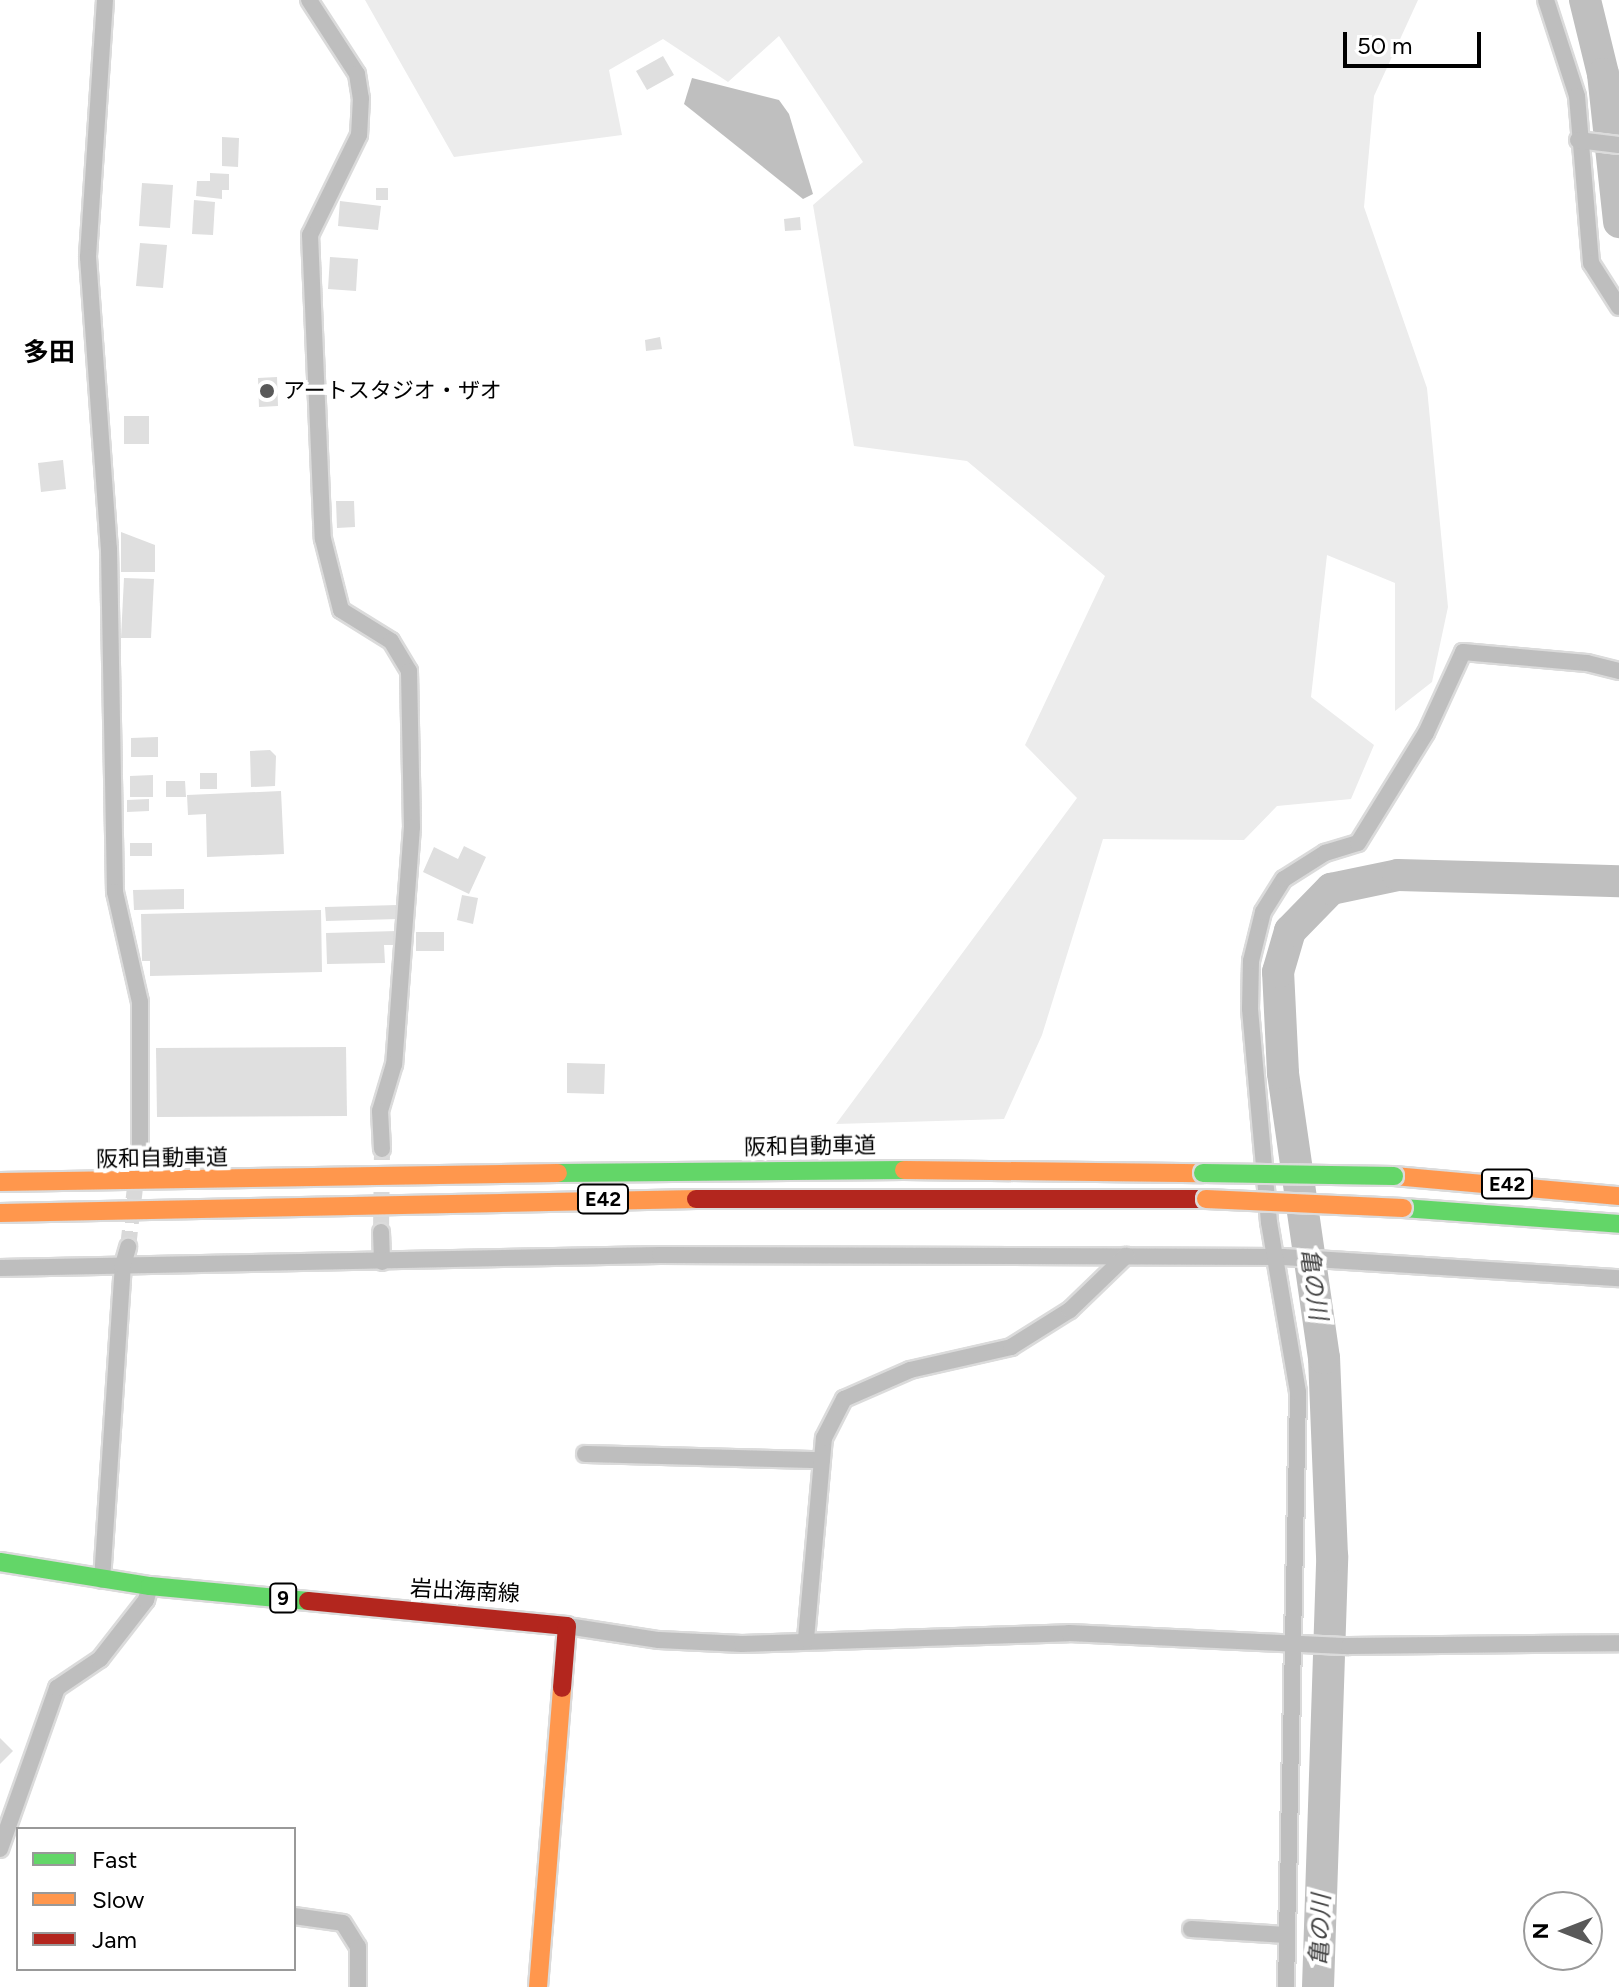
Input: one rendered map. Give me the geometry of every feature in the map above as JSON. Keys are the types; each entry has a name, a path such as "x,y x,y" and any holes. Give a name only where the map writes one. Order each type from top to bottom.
{"main road":[{"name":"阪和自動車道","path":"0,1182 848,1169 1394,1176 1619,1196"},
{"name":"E42","path":"0,1213 596,1199 1206,1199 1403,1208 1619,1224"},
{"name":"岩出海南線","path":"0,1562 150,1586 567,1626"},
{"path":"538,1987 567,1626"}],"street":[{"path":"105,0 88,257 109,549 115,892 140,1002 140,1145"},
{"path":"309,0 357,74 361,98 359,135 310,235 323,539 341,610 391,641 409,671 412,827 394,1064 380,1111 382,1149"},
{"path":"1546,0 1577,96 1591,263 1619,307"},
{"path":"1583,141 1619,145"},
{"path":"1286,1987 1298,1392 1250,1009 1251,961 1263,912 1284,879 1325,853 1358,843 1426,733 1463,652 1587,663 1619,671"},
{"path":"381,1232 382,1262"},
{"path":"102,1580 123,1265 128,1247"},
{"path":"0,1268 660,1255 1126,1256 1327,1258 1619,1278"},
{"path":"806,1639 824,1438 844,1399 910,1370 1011,1347 1070,1310 1126,1256"},
{"path":"585,1454 822,1460"},
{"path":"0,1849 57,1688 81,1676 100,1659 146,1600 150,1586"},
{"path":"567,1626 659,1640 742,1644 806,1639 1069,1633 1349,1646 1619,1643"},
{"path":"296,1916 343,1923 358,1947 358,1987"},
{"path":"1191,1929 1286,1935"}],"shaded area":[{"path":"365,0 1418,0 1374,96 1364,207 1427,388 1448,607 1432,682 1395,711 1395,583 1327,555 1311,697 1374,745 1351,799 1277,806 1244,840 1103,839 1042,1035 1004,1119 836,1124 1077,798 1025,745 1105,576 967,461 854,446 813,205 863,162 779,36 728,82 663,39 609,70 622,135 454,157"},
{"path":"692,78 779,100 789,114 813,194 803,199 684,104"}],"building":[{"path":"663,56 674,75 647,90 636,71"},
{"path":"222,137 239,138 238,167 222,166"},
{"path":"210,173 229,174 229,190 222,190 222,199 196,196 197,181 210,181"},
{"path":"142,183 173,185 170,228 139,226"},
{"path":"376,188 388,188 388,200 376,200"},
{"path":"194,200 215,202 213,235 192,234"},
{"path":"340,201 381,206 378,230 338,226"},
{"path":"800,217 801,230 785,231 784,219"},
{"path":"140,243 167,245 163,288 136,286"},
{"path":"330,257 358,259 356,291 328,289"},
{"path":"660,337 662,349 646,351 645,340"},
{"path":"277,377 278,406 259,407 258,378"},
{"path":"124,416 149,416 149,444 124,444"},
{"path":"63,460 66,489 41,492 38,463"},
{"path":"336,501 354,501 355,527 337,528"},
{"path":"121,532 155,545 155,572 121,572"},
{"path":"124,578 154,579 151,638 121,638"},
{"path":"158,737 158,757 131,757 131,738"},
{"path":"270,750 276,756 275,786 251,787 250,751"},
{"path":"200,773 217,773 217,789 200,789"},
{"path":"153,775 153,797 130,797 130,776"},
{"path":"166,781 185,781 186,797 166,797"},
{"path":"281,791 284,854 207,857 206,814 188,815 187,795"},
{"path":"149,799 149,811 127,812 127,800"},
{"path":"130,843 152,843 152,856 130,856"},
{"path":"464,846 486,857 469,894 423,872 434,847 458,859"},
{"path":"184,889 184,909 134,910 133,890"},
{"path":"462,895 478,898 473,924 457,920"},
{"path":"398,905 398,919 326,921 325,907"},
{"path":"321,910 322,972 150,976 150,961 142,961 141,914"},
{"path":"397,931 397,945 384,945 385,963 327,964 326,933"},
{"path":"416,932 444,932 444,951 416,951"},
{"path":"346,1047 347,1116 157,1117 156,1048"},
{"path":"567,1063 605,1064 604,1094 567,1093"},
{"path":"0,1738 13,1751 0,1764"}],"waterway":[{"name":"亀の川","path":"1585,0 1603,74 1619,222"},
{"name":"亀の川","path":"1318,1987 1332,1556 1324,1358 1283,1073 1278,972 1290,931 1331,889 1398,875 1619,881"}],"tunnel":[{"path":"128,1247 140,1145"},
{"path":"381,1232 382,1149"}],"traffic: fast":[{"path":"558,1173 904,1170"},
{"path":"1203,1173 1394,1176"},
{"path":"1403,1208 1619,1224"},
{"path":"0,1562 150,1586 308,1601"}],"traffic: slow":[{"path":"904,1170 1203,1173"},
{"path":"0,1182 558,1173"},
{"path":"1394,1176 1619,1196"},
{"path":"0,1213 696,1199"},
{"path":"1206,1199 1403,1208"},
{"path":"538,1987 562,1688"}],"traffic: jam":[{"path":"696,1199 1206,1199"},
{"path":"308,1601 567,1626 562,1688"}],"place":[{"name":"アートスタジオ・ザオ","path":"267,391"}],"district":[{"name":"多田","path":"49,353"}]}
